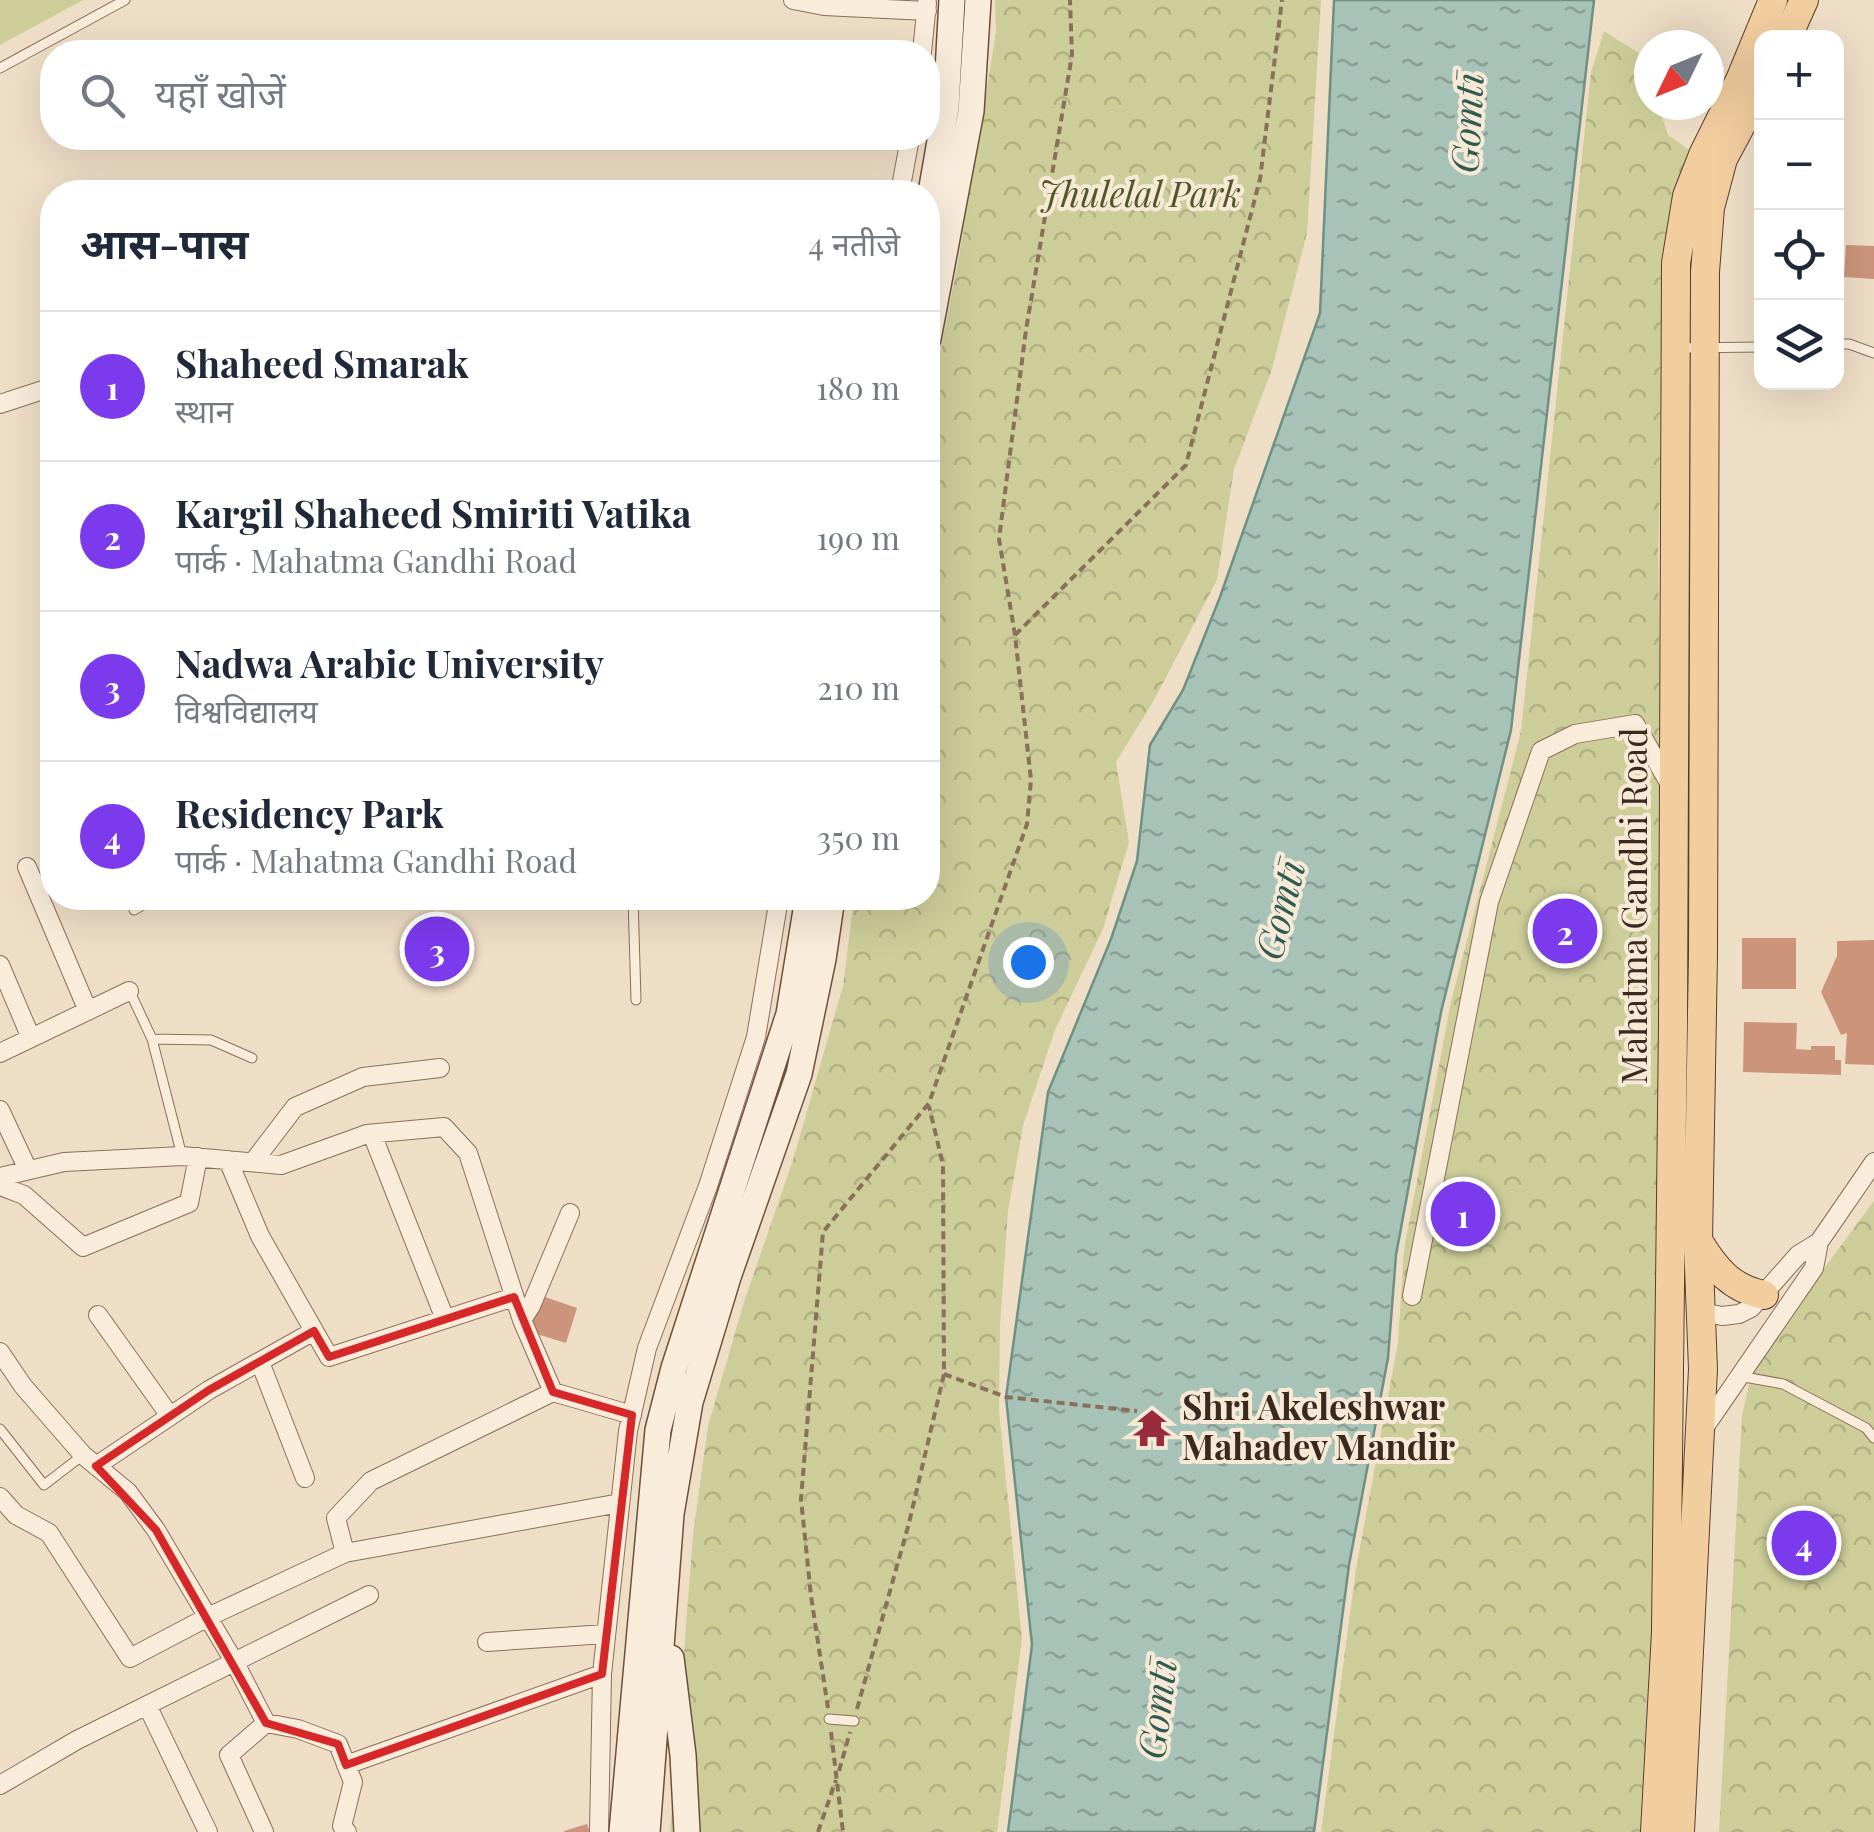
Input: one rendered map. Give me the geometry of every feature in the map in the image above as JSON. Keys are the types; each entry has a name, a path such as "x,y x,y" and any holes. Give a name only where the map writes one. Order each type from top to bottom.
{"main road":[{"name":"Mahatma Gandhi Road","path":"1655,1832 1666,1632 1676,263 1687,196 1773,0"},
{"path":"1790,30 1804,0"},
{"name":"Mahatma Gandhi Road","path":"1680,1832 1703,1369 1698,1241 1704,955 1705,272 1710,208 1723,159 1754,101"},
{"path":"1698,1241 1720,1274 1751,1292 1764,1294"}],"street":[{"path":"792,0 824,6 927,6 923,40"},
{"path":"940,141 946,107 952,0"},
{"path":"940,276 971,111 978,0"},
{"path":"902,180 908,150"},
{"path":"933,180 938,150"},
{"path":"0,404 40,391"},
{"path":"1412,1296 1489,902 1541,751 1575,734 1635,724 1673,790"},
{"path":"27,867 40,898"},
{"path":"45,910 88,1011"},
{"path":"599,1832 602,1674 628,1431 647,1348 708,1186 756,1036 777,910"},
{"path":"622,1832 658,1430 674,1368 789,1014 806,910"},
{"path":"646,1832 671,1514 690,1402 728,1277 799,1074 830,910"},
{"path":"0,965 30,1038"},
{"path":"0,1053 129,991"},
{"path":"253,1162 296,1106 363,1077 440,1068"},
{"path":"0,1110 28,1170"},
{"path":"0,1177 64,1162 190,1156 281,1165 372,1134 444,1127 468,1153 522,1320 553,1392"},
{"path":"372,1134 445,1319"},
{"path":"0,1186 24,1195 83,1247 189,1203 190,1156"},
{"path":"228,1160 260,1236 329,1357 514,1296"},
{"path":"1701,1312 1722,1316 1751,1308 1798,1256 1819,1242 1874,1162"},
{"path":"522,1320 570,1213"},
{"path":"1701,1432 1814,1268 1819,1242"},
{"path":"98,1315 170,1416"},
{"path":"90,1460 314,1331"},
{"path":"0,1352 23,1386 90,1460 128,1492 156,1530 266,1724"},
{"path":"260,1362 304,1478"},
{"path":"345,1553 336,1518 371,1481 553,1392 632,1416"},
{"path":"0,1497 8,1518 49,1533 130,1658 345,1553 620,1503"},
{"path":"0,1785 77,1740 369,1595"},
{"path":"664,1604 683,1755 687,1832"},
{"path":"488,1642 606,1634"},
{"path":"346,1764 602,1674"},
{"path":"147,1705 208,1832"},
{"path":"264,1832 228,1755 266,1724 298,1729 338,1744 353,1782 339,1830"}],"lane":[{"path":"51,40 125,0"},
{"path":"0,68 40,46"},
{"path":"1844,344 1874,353"},
{"path":"1676,348 1754,347"},
{"path":"633,910 636,1000"},
{"path":"129,991 152,1039 190,1156"},
{"path":"152,1039 211,1040 252,1058"},
{"path":"1739,1376 1783,1384 1866,1428 1874,1438"},
{"path":"0,1429 44,1485 90,1460"},
{"path":"829,1720 854,1721"}],"path":[{"path":"843,1832 801,1499 823,1232 929,1103 1026,824 1031,780 1015,635 999,539 1026,330 1072,55 1070,0"},
{"path":"1015,635 1186,466 1260,179 1282,0"},
{"path":"818,1832 854,1721 909,1522 944,1374 943,1166 929,1103"},
{"path":"944,1374 1006,1397 1137,1411"}],"highlighted area":[{"path":"514,1297 553,1392 632,1415 602,1674 346,1765 338,1744 266,1723 156,1530 96,1466 209,1390 314,1331 329,1357"}],"green space":[{"path":"0,0 83,0 0,45"},
{"name":"Jhulelal Park","path":"995,0 1321,0 1307,233 1272,369 1234,469 1217,580 1153,702 1116,762 1129,842 1103,929 1055,1030 1023,1126 1008,1211 999,1410 1022,1639 997,1832 670,1832 693,1535 708,1426 743,1305 793,1160 843,986 852,910 940,910 940,353 996,32"},
{"path":"1604,31 1634,50 1634,120 1663,120 1668,135 1692,152 1664,382 1658,553 1663,859 1656,1529 1643,1832 1321,1832 1356,1569 1398,1343 1404,1249 1451,1002 1521,731 1591,72"},
{"path":"1874,1201 1874,1832 1719,1832 1742,1415 1754,1363"}],"water":[{"name":"Gomtī","path":"1334,0 1594,0 1511,730 1441,1012 1396,1255 1388,1358 1349,1565 1314,1832 1008,1832 1032,1645 1006,1397 1048,1092 1111,939 1137,861 1150,745 1183,690 1220,597 1320,313"}],"building":[{"path":"1846,245 1874,246 1874,279 1844,277"},
{"path":"1742,938 1796,938 1796,989 1742,989"},
{"path":"1874,940 1874,1065 1845,1064 1847,1033 1841,1035 1821,992 1837,956 1837,941"},
{"path":"1744,1022 1797,1023 1796,1049 1835,1046 1835,1060 1841,1060 1841,1075 1743,1072"},
{"path":"539,1295 577,1308 566,1343 527,1331"},
{"path":"587,1824 590,1832 564,1832 564,1831"}],"place":[{"name":"Kargil Shaheed Smiriti Vatika","path":"1565,931"},
{"name":"Nadwa Arabic University","path":"437,949"},
{"name":"Shaheed Smarak","path":"1463,1214"},
{"name":"Shri Akeleshwar Mahadev Mandir","path":"1152,1428"},
{"name":"Residency Park","path":"1804,1543"}]}
